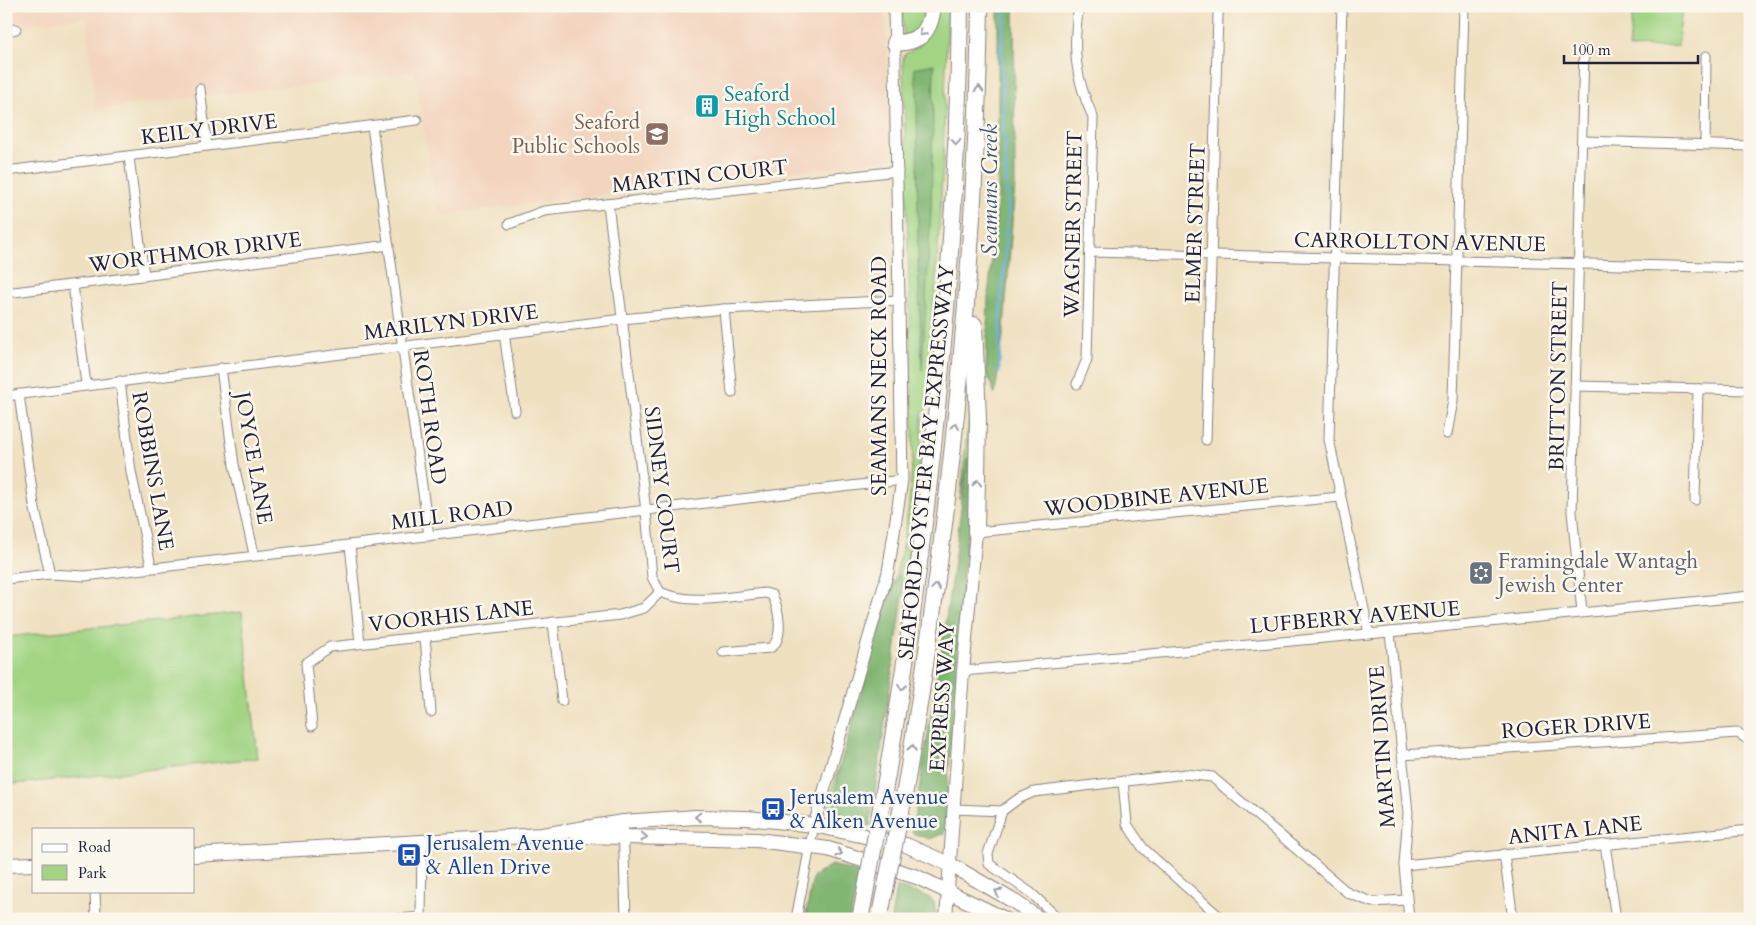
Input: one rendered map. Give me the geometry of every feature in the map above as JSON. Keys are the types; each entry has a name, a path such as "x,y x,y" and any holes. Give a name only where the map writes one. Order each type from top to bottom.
{"highway":[{"path":"895,43 918,39 927,29 933,6"},
{"name":"SEAFORD-OYSTER BAY EXPRESSWAY","path":"861,911 884,792 916,587 941,365 954,180 960,6"},
{"name":"SEAFORD-OYSTER BAY EXPRESSWAY","path":"880,914 904,796 924,673 945,518 962,357 973,201 980,6"},
{"path":"973,201 974,341 978,419 976,532"}],"main road":[{"name":"EXPRESS WAY","path":"951,865 963,670 976,532"},
{"path":"542,835 623,822 696,817 747,818 814,824 906,845 951,865 1039,919"},
{"path":"195,855 542,835 757,840 828,849 917,877 948,890 1005,919"},
{"path":"6,865 32,864"},
{"path":"946,919 951,865"}],"street":[{"name":"SEAMANS NECK ROAD","path":"814,824 888,572 902,480 901,300 894,6"},
{"name":"WAGNER STREET","path":"1077,384 1087,360 1093,117 1082,92 1077,71 1075,33 1079,6"},
{"name":"ELMER STREET","path":"1206,440 1220,6"},
{"path":"1342,6 1329,439 1369,634"},
{"path":"1447,434 1453,400 1464,6"},
{"path":"6,31 16,29"},
{"name":"BRITTON STREET","path":"1582,612 1572,512 1584,50"},
{"path":"1704,144 1706,56"},
{"path":"200,89 207,146"},
{"name":"KEILY DRIVE","path":"6,171 416,120"},
{"name":"ROTH ROAD","path":"372,126 429,536"},
{"path":"1582,141 1750,146"},
{"path":"129,156 144,276"},
{"name":"MARTIN COURT","path":"508,224 544,211 898,171"},
{"name":"SIDNEY COURT","path":"608,204 646,511 652,577 660,592 672,598 692,600 764,593 772,595 776,603 779,637 776,644 770,648 723,652"},
{"name":"WORTHMOR DRIVE","path":"6,293 389,245"},
{"name":"CARROLLTON AVENUE","path":"1090,252 1750,268"},
{"path":"73,285 86,384"},
{"name":"MARILYN DRIVE","path":"6,396 86,384 622,319 724,309 901,300"},
{"path":"724,309 732,393"},
{"path":"504,334 516,411"},
{"name":"JOYCE LANE","path":"221,368 234,465 254,554"},
{"name":"ROBBINS LANE","path":"120,380 132,472 151,566"},
{"path":"1575,386 1750,390"},
{"path":"1695,500 1698,389"},
{"path":"19,394 34,505 50,574"},
{"name":"MILL ROAD","path":"6,579 50,574 84,576 151,566 429,536 902,480"},
{"name":"WOODBINE AVENUE","path":"976,532 1340,497"},
{"path":"350,545 360,643"},
{"name":"VOORHIS LANE","path":"312,726 306,663 330,647 620,615 644,608 660,592"},
{"name":"LUFBERRY AVENUE","path":"963,670 1369,634 1750,596"},
{"path":"553,622 562,701"},
{"name":"MARTIN DRIVE","path":"1390,632 1408,813 1404,865 1409,919"},
{"path":"425,636 431,712"},
{"name":"ROGER DRIVE","path":"1402,755 1738,734 1750,740"},
{"path":"1059,919 1030,894 989,864 988,854 1002,812 1018,799 1034,792 1186,774 1212,777 1348,893 1372,902 1406,900"},
{"path":"1123,781 1127,824 1143,848 1222,919"},
{"path":"954,809 1002,812"},
{"path":"623,822 626,919"},
{"path":"796,919 814,824"},
{"name":"ANITA LANE","path":"1404,865 1750,830"},
{"path":"397,919 421,918 422,842"},
{"path":"1606,844 1616,919"},
{"path":"1504,854 1513,919"},
{"path":"95,892 96,919"}],"shaded area":[{"name":"Seaford Public Schools","path":"6,6 885,6 889,160 438,215 415,72 96,109 86,17 6,27"}],"green space":[{"path":"902,6 929,6 927,23 904,38"},
{"path":"937,6 948,6 943,160 929,405 922,414 922,436 904,589 899,574 890,594 901,554 908,514 913,432 903,60 904,55 923,43"},
{"path":"998,6 1014,6 1015,184 1004,328 995,394 986,372 988,298 998,197"},
{"path":"1633,6 1682,6 1678,46 1629,48"},
{"path":"934,64 931,212 922,370 918,258 917,91 914,68"},
{"path":"971,399 975,459 968,458 960,500"},
{"path":"968,458 975,459 972,527 967,535 964,565 944,833 930,839 912,833 945,626"},
{"path":"899,574 904,589 870,826 841,815 835,803 840,765 890,594"},
{"path":"242,612 258,758 6,785 6,637"},
{"path":"840,765 835,803 841,815 870,826 841,819 828,810 829,798"},
{"path":"831,865 860,873 850,919 805,919 813,877"},
{"path":"896,887 927,896 934,902 936,919 891,919"}],"waterway":[{"name":"Seamans Creek","path":"999,373 1001,299 1008,213 1001,49 1006,6"}],"place":[{"name":"Seaford High School","path":"707,106"},
{"name":"Seaford Public Schools","path":"657,134"},
{"name":"Framingdale Wantagh Jewish Center","path":"1481,573"},
{"name":"Jerusalem Avenue & Alken Avenue","path":"773,809"},
{"name":"Jerusalem Avenue & Allen Drive","path":"409,855"}]}
